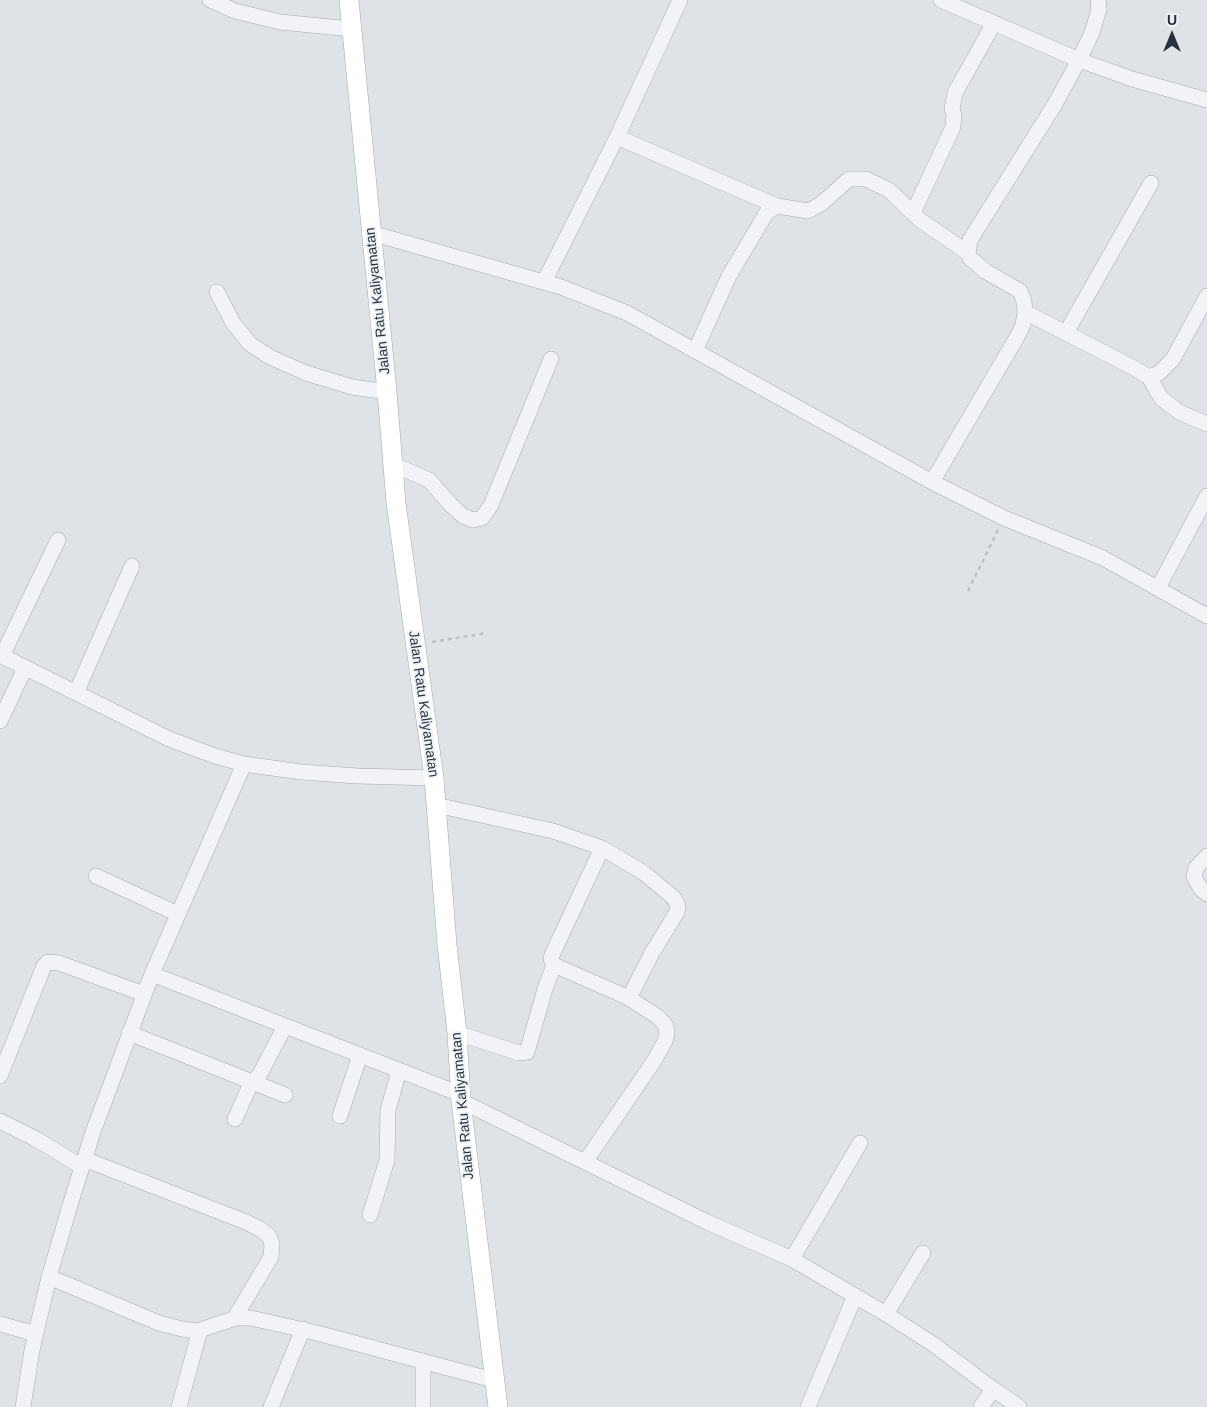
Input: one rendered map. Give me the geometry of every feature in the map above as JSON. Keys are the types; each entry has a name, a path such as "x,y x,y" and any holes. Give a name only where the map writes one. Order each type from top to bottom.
{"main road":[{"name":"Jalan Ratu Kaliyamatan","path":"349,0 387,392 392,464 401,548 434,778 447,945 457,1033 460,1098 493,1380 498,1407"}],"street":[{"path":"210,0 235,11 280,22 351,29"},
{"path":"544,282 617,137 680,0"},
{"path":"942,0 1079,60 1132,79 1207,100"},
{"path":"968,253 970,240 1055,104 1079,60 1092,33 1099,9 1098,0"},
{"path":"913,213 953,127 954,116 952,109 955,93 994,23"},
{"path":"617,137 778,206 808,211 821,204 849,179 866,179 889,190 920,220 968,253 970,258 986,270 1020,292 1024,301 1023,325 932,482"},
{"path":"1066,333 1151,183"},
{"path":"695,352 740,254 767,212 778,206"},
{"path":"371,232 562,287 627,313 932,482 1004,518 1103,558 1207,616"},
{"path":"217,292 233,323 250,344 270,357 306,373 352,387 387,392"},
{"path":"1149,377 1159,373 1173,358 1207,296"},
{"path":"1025,312 1149,377 1161,398 1179,412 1207,424"},
{"path":"392,464 429,480 456,511 463,516 474,520 482,518 491,505 551,359"},
{"path":"1158,588 1207,496"},
{"path":"58,540 1,656 192,749 244,764 329,774 434,778"},
{"path":"76,693 132,566"},
{"path":"0,721 26,668"},
{"path":"24,1407 36,1334 49,1278 83,1163 152,974 244,764"},
{"path":"436,806 553,831 602,848 644,873 674,898 678,906 677,912 652,953 629,998"},
{"path":"585,1162 654,1061 666,1042 667,1034 666,1026 658,1017 629,998 554,965 551,959 602,848"},
{"path":"1207,856 1196,868 1194,877 1201,890 1207,894"},
{"path":"96,876 178,914"},
{"path":"0,1076 44,966 48,962 59,963 144,994"},
{"path":"457,1033 519,1053 527,1052 544,989 554,965"},
{"path":"152,974 399,1070 460,1098 707,1222 792,1259 933,1344 1020,1407"},
{"path":"235,1119 252,1081 259,1076 286,1026"},
{"path":"129,1033 286,1095"},
{"path":"340,1116 360,1055"},
{"path":"370,1215 387,1160 388,1110 399,1070"},
{"path":"0,1121 83,1163 246,1222 260,1229 268,1236 272,1244 271,1257 234,1319"},
{"path":"792,1259 860,1143"},
{"path":"886,1314 923,1253"},
{"path":"49,1278 159,1323 188,1330 200,1330 234,1319 251,1318 303,1329 493,1380"},
{"path":"808,1407 855,1296"},
{"path":"0,1324 36,1334"},
{"path":"271,1407 303,1329"},
{"path":"179,1407 200,1330"},
{"path":"423,1361 423,1407"},
{"path":"981,1407 993,1389"}],"path":[{"path":"968,591 1004,518"},
{"path":"415,645 487,634"}]}
